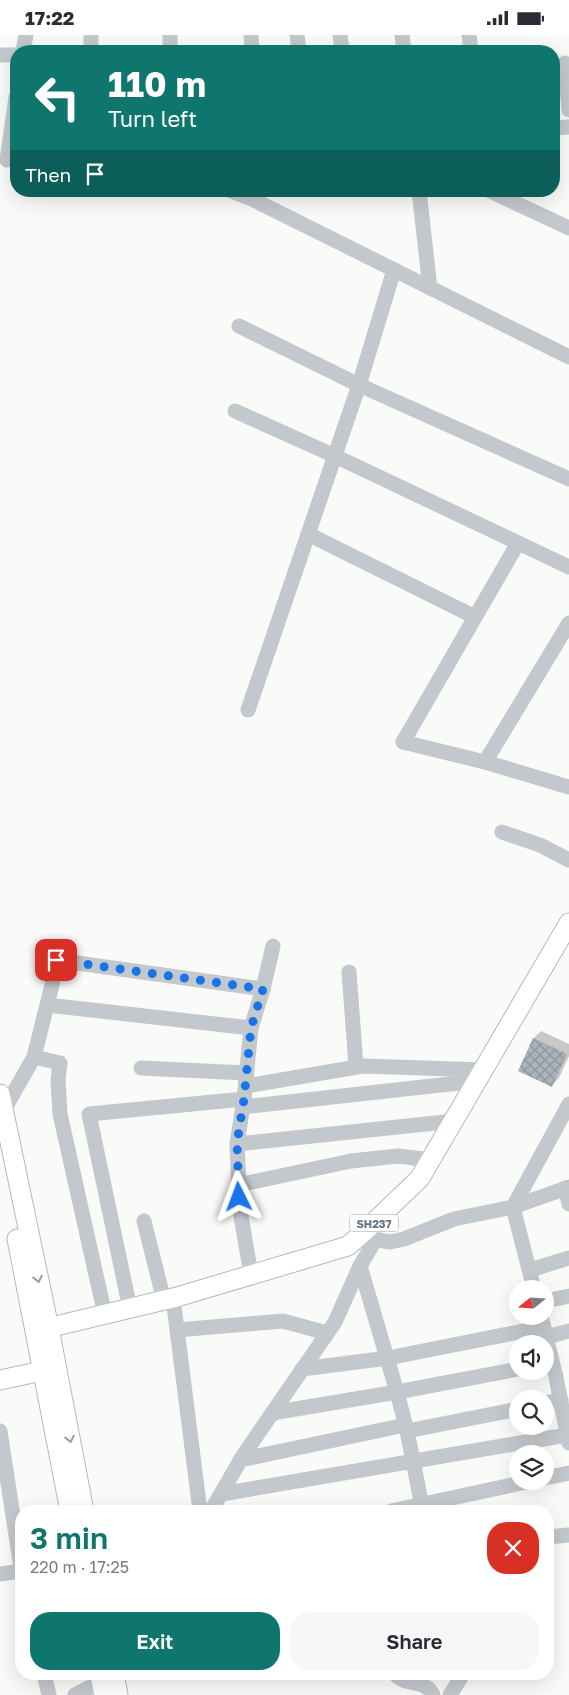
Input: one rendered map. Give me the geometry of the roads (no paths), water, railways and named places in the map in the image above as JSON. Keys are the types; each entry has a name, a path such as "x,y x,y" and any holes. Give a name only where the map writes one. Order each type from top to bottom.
{"main road":[{"name":"SH237","path":"42,1329 168,1299 348,1246 368,1238 420,1177 431,1160 569,923"},
{"path":"1,1107 42,1329 42,1371 69,1505"},
{"path":"0,1149 83,1505"},
{"path":"0,1380 42,1371"},
{"path":"105,1681 118,1695"}],"street":[{"path":"562,63 569,110"},
{"path":"8,160 10,144"},
{"path":"256,197 394,270 569,357"},
{"path":"420,197 430,288"},
{"path":"503,197 569,228"},
{"path":"248,710 359,385 394,270"},
{"path":"239,326 359,385 569,479"},
{"path":"235,411 335,455 569,567"},
{"path":"308,534 475,617"},
{"path":"518,543 403,742 485,762 569,787"},
{"path":"485,762 569,623"},
{"path":"502,832 540,845 569,860"},
{"path":"251,1275 240,1210 237,1143 245,1091 251,1028 273,946"},
{"path":"1,1107 34,1057 55,973 56,960 263,989"},
{"path":"349,972 356,1066"},
{"path":"47,1005 251,1028"},
{"path":"34,1057 60,1063 58,1080 60,1114 105,1315"},
{"path":"130,1309 89,1114 245,1091 356,1066 375,1065 480,1076"},
{"path":"141,1068 245,1091 480,1076"},
{"path":"532,1280 513,1207 569,1104"},
{"path":"237,1143 454,1121"},
{"path":"238,1185 351,1161 398,1156 431,1160"},
{"path":"215,1505 240,1460 334,1321 360,1266 368,1238 390,1242 404,1239 454,1219 513,1207 567,1187 569,1204"},
{"path":"144,1221 177,1330 199,1505"},
{"path":"530,1270 569,1257"},
{"path":"360,1266 397,1392 421,1505"},
{"path":"554,1299 569,1296"},
{"path":"177,1330 283,1321 327,1333"},
{"path":"302,1369 388,1358 544,1327 569,1331"},
{"path":"221,1494 413,1462 568,1439 555,1367 544,1327"},
{"path":"272,1413 509,1371"},
{"path":"554,1401 561,1400"},
{"path":"240,1460 509,1411"},
{"path":"0,1431 15,1530"},
{"path":"554,1476 569,1473"},
{"path":"434,1505 509,1486"},
{"path":"554,1536 569,1535"},
{"path":"0,1574 15,1571"},
{"path":"45,1680 49,1695"},
{"path":"406,1680 425,1685 432,1695"},
{"path":"450,1695 459,1680"},
{"path":"75,1695 105,1681"}]}
